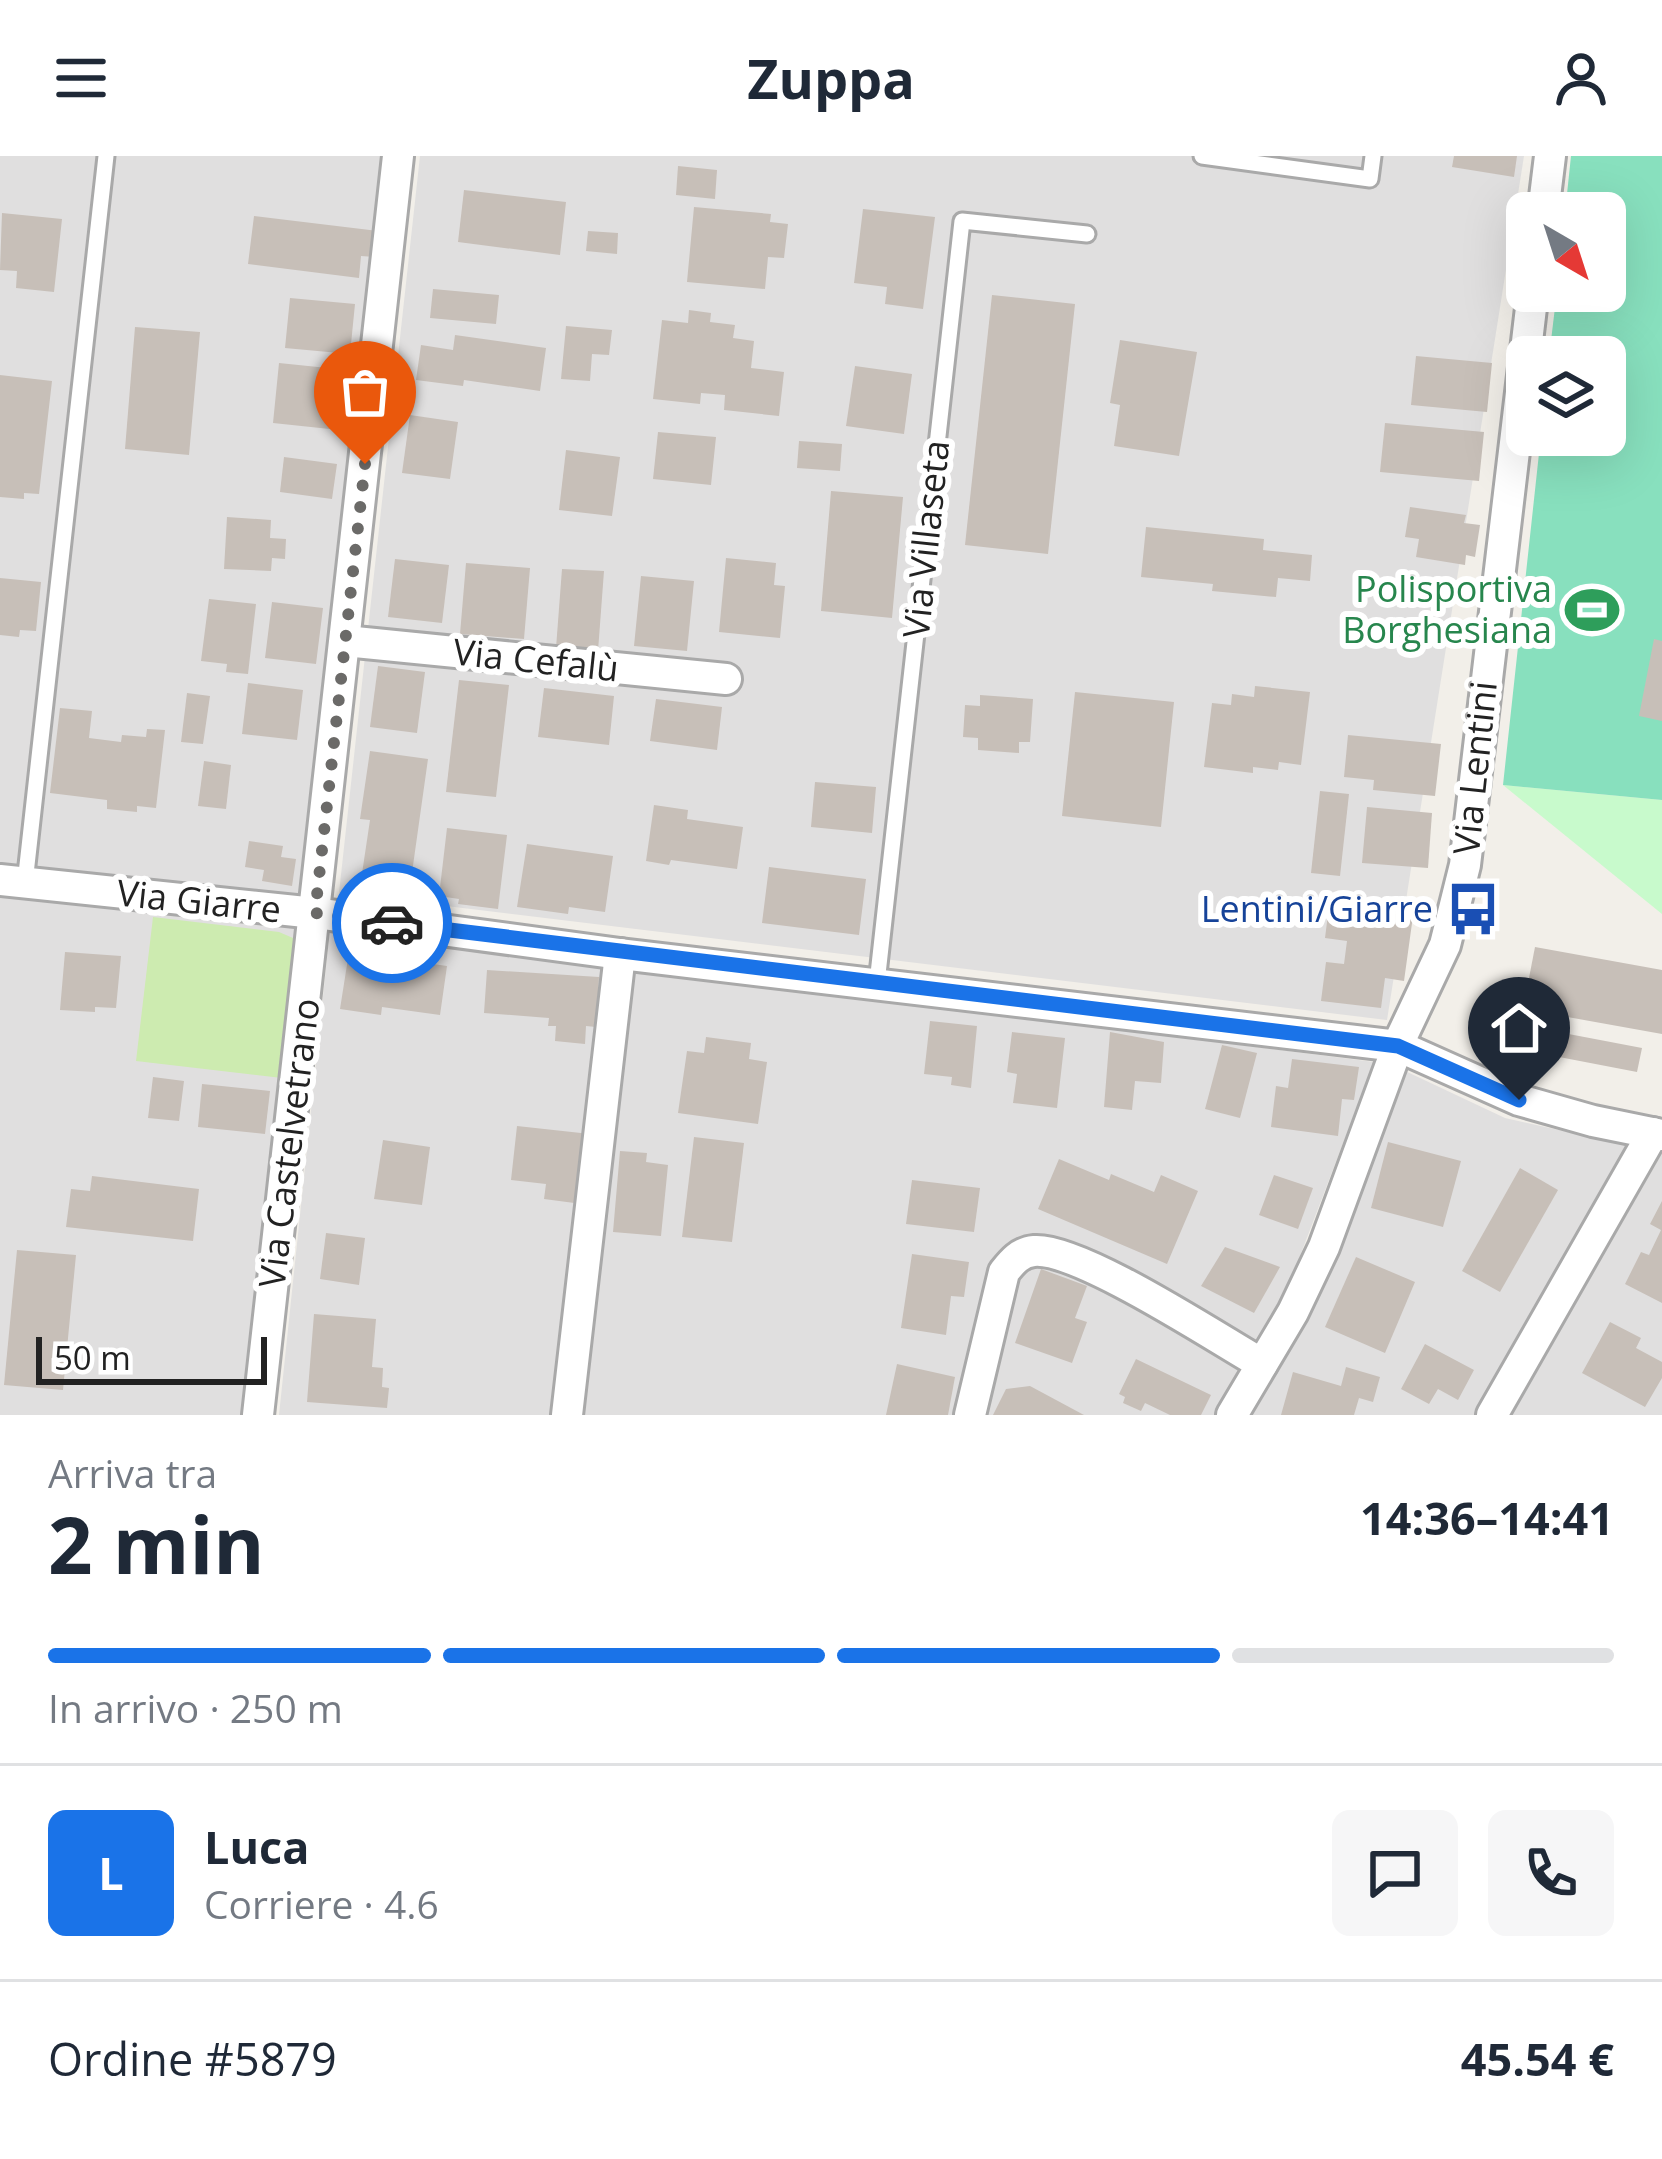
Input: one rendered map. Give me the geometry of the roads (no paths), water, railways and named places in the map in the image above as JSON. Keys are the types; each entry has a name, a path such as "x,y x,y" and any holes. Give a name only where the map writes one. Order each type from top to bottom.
{"street":[{"name":"Via Castelvetrano","path":"258,1415 398,156"},
{"path":"1546,192 1550,156"},
{"name":"Via Lentini","path":"1232,1415 1324,1247 1398,1046 1440,958 1462,882 1530,312"},
{"name":"Via Cefalù","path":"345,640 726,679"},
{"name":"Via Giarre","path":"13,882 315,913 1398,1046 1519,1100 1658,1134"},
{"path":"567,1415 620,954"},
{"path":"1492,1415 1658,1134"},
{"path":"970,1415 1004,1272 1029,1252 1065,1258 1102,1272 1262,1364"}],"lane":[{"path":"13,882 106,156"},
{"path":"1202,156 1370,179 1373,156"},
{"name":"Via Villaseta","path":"877,983 962,221 1087,234"}],"place":[{"name":"Polisportiva Borghesiana","path":"1592,610"},
{"name":"Lentini/Giarre","path":"1473,909"}]}
